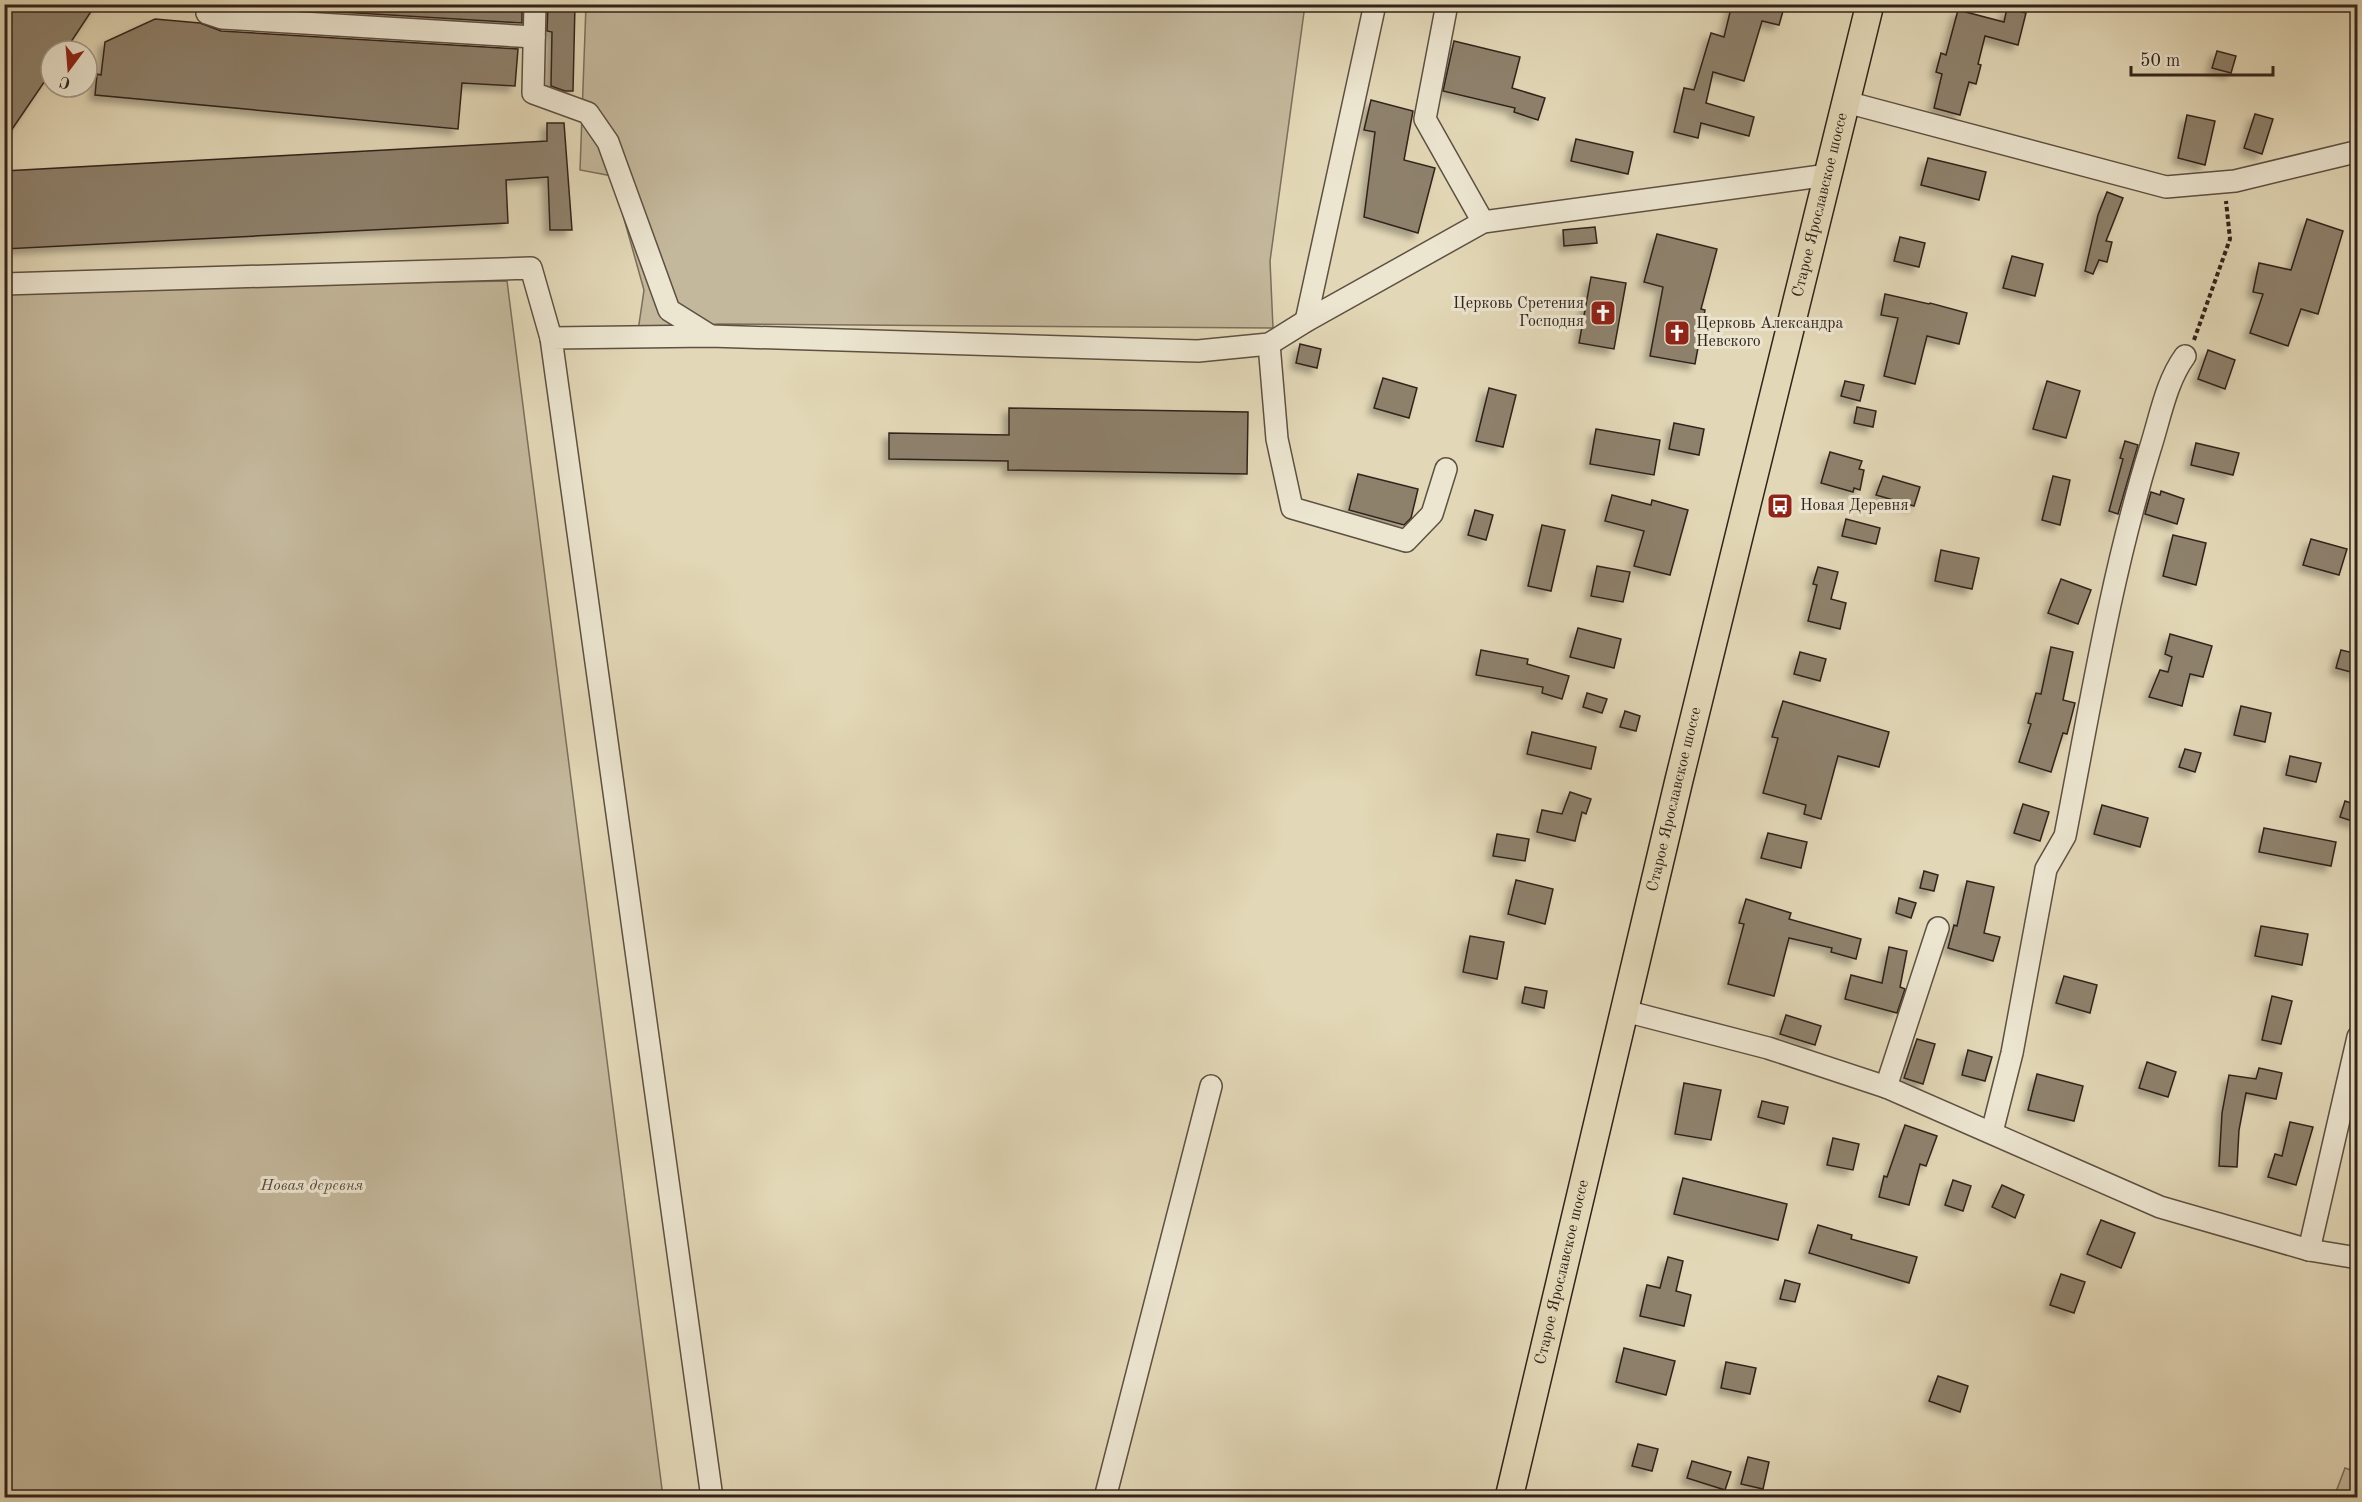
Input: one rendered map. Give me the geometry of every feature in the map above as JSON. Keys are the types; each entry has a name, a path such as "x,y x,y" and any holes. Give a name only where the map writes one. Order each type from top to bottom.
{"main road":[{"name":"Старое Ярославское шоссе","path":"1509,1497 1679,780 1870,4"}],"street":[{"path":"212,4 207,13 222,18 534,37"},
{"path":"535,4 532,93 588,113 608,142 669,310 710,336"},
{"path":"1306,321 1375,4"},
{"path":"1447,4 1425,119 1484,222"},
{"path":"1846,102 2166,187 2225,182 2351,153 2358,154"},
{"path":"551,338 710,336 1198,351 1269,344 1484,222 1828,175"},
{"path":"4,284 531,268 551,338 712,1497"},
{"path":"1269,344 1277,439 1292,508 1406,541 1432,514 1446,469"},
{"path":"1992,1132 2012,1053 2046,869 2065,836 2115,578 2141,477 2174,371 2185,356"},
{"path":"1886,1087 1938,928"},
{"path":"1625,1011 1768,1048 1886,1087 2160,1207 2309,1250 2358,1258"},
{"path":"2309,1250 2358,1037"},
{"path":"1105,1497 1211,1086"}],"path":[{"path":"2185,356 2193,343 2230,239 2225,182"}],"green space":[{"path":"586,5 1305,5 1270,261 1273,328 718,324 638,331 644,290 612,176 580,170"},
{"name":"Новая деревня","path":"507,281 663,1497 5,1497 4,290"},
{"path":"2345,1468 2357,1472 2357,1497 2334,1497"}],"building":[{"path":"4,4 96,4 73,39 39,39 39,90 4,141"},
{"path":"522,4 522,23 224,5"},
{"path":"548,4 575,4 573,91 551,86 552,32 547,31"},
{"path":"1732,4 1785,4 1779,25 1762,21 1744,81 1713,72 1706,103 1754,117 1749,136 1701,123 1698,138 1674,132 1684,88 1694,90 1711,33 1724,37"},
{"path":"2007,8 2026,13 2018,45 1985,36 1976,84 1969,82 1960,115 1934,108 1942,74 1936,72 1941,53 1946,55 1958,10 2004,22"},
{"path":"155,19 200,23 221,31 518,49 515,86 462,83 458,129 99,95 99,74 101,75 105,42"},
{"path":"1454,41 1520,57 1512,88 1545,98 1538,120 1514,112 1515,108 1443,91"},
{"path":"2217,51 2236,56 2231,73 2212,68"},
{"path":"1371,100 1413,111 1404,160 1435,168 1418,233 1364,217 1375,132 1364,130"},
{"path":"2255,114 2273,119 2262,154 2244,148"},
{"path":"2187,115 2215,121 2205,165 2178,158"},
{"path":"547,123 564,123 572,230 550,230 548,177 506,180 508,223 4,249 4,171 547,141"},
{"path":"1576,139 1633,152 1628,174 1571,161"},
{"path":"1928,158 1986,172 1979,200 1921,185"},
{"path":"2107,192 2123,198 2106,241 2112,242 2107,262 2099,260 2093,274 2085,271 2098,215"},
{"path":"2307,219 2343,231 2318,314 2301,309 2288,346 2250,333 2263,294 2253,292 2259,263 2291,270"},
{"path":"1595,227 1597,243 1564,246 1563,230"},
{"path":"1657,234 1717,249 1701,309 1705,310 1695,364 1650,356 1663,287 1644,282"},
{"path":"1900,237 1925,243 1919,267 1894,261"},
{"path":"2012,256 2043,264 2035,296 2003,288"},
{"name":"Церковь Сретения Господня","path":"1591,277 1626,283 1614,349 1579,343"},
{"path":"1885,294 1967,313 1959,344 1927,336 1915,384 1884,376 1898,318 1881,315"},
{"path":"1300,344 1321,349 1317,368 1296,363"},
{"path":"2208,350 2235,360 2225,389 2198,379"},
{"path":"1383,378 1417,388 1409,418 1374,408"},
{"path":"1845,381 1864,385 1860,401 1841,396"},
{"path":"2047,381 2080,391 2066,438 2033,429"},
{"path":"1489,388 1516,395 1503,447 1476,441"},
{"path":"1857,407 1876,411 1873,427 1854,423"},
{"path":"1009,408 1248,412 1247,474 1008,470 1008,461 889,459 889,433 1009,435"},
{"path":"1674,423 1704,429 1699,455 1669,449"},
{"path":"1596,429 1660,440 1654,475 1590,464"},
{"path":"2125,441 2138,445 2118,514 2109,511 2123,459 2120,458"},
{"path":"2196,443 2239,453 2233,475 2191,465"},
{"path":"1830,452 1862,461 1859,469 1864,470 1860,490 1854,488 1853,492 1821,483"},
{"path":"1358,474 1418,489 1411,518 1404,525 1349,510"},
{"path":"1883,476 1920,487 1914,506 1876,495"},
{"path":"2053,476 2070,480 2060,525 2042,520"},
{"path":"2161,491 2184,499 2177,524 2145,514 2151,492 2160,495"},
{"path":"1612,495 1651,505 1652,500 1688,510 1670,575 1634,566 1644,531 1605,521"},
{"path":"1475,510 1493,515 1486,540 1468,535"},
{"path":"1846,519 1880,528 1876,544 1842,536"},
{"path":"1542,525 1565,530 1551,591 1528,586"},
{"path":"2173,535 2206,543 2196,585 2163,576"},
{"path":"2311,539 2347,549 2339,575 2303,565"},
{"path":"1941,550 1979,558 1972,589 1935,581"},
{"path":"1597,566 1630,572 1623,602 1591,596"},
{"path":"1818,567 1838,572 1831,599 1846,603 1840,629 1808,621 1817,585 1813,584"},
{"path":"2061,579 2091,590 2078,624 2048,613"},
{"path":"1578,628 1621,639 1614,668 1570,657"},
{"path":"2170,634 2212,646 2203,677 2190,674 2182,706 2149,697 2160,670 2168,672 2172,657 2165,654"},
{"path":"2051,647 2073,652 2063,700 2075,703 2067,734 2063,733 2051,772 2019,762 2031,724 2028,723 2036,693 2041,694"},
{"path":"1481,650 1528,659 1527,664 1569,676 1562,699 1542,693 1543,687 1476,675"},
{"path":"2341,650 2358,654 2358,674 2336,668"},
{"path":"1800,652 1826,659 1820,681 1794,674"},
{"path":"1587,693 1607,699 1602,713 1583,707"},
{"path":"1783,701 1889,732 1879,767 1838,756 1821,819 1804,814 1806,805 1763,793 1778,738 1772,737"},
{"path":"2241,706 2271,713 2265,742 2234,735"},
{"path":"1625,711 1640,716 1636,731 1620,727"},
{"path":"1532,732 1596,747 1591,769 1527,754"},
{"path":"2185,749 2201,753 2195,772 2179,767"},
{"path":"2290,756 2321,763 2316,782 2286,775"},
{"path":"1570,792 1591,799 1586,814 1582,812 1575,841 1537,832 1542,810 1562,814"},
{"path":"2345,801 2358,805 2358,823 2340,817"},
{"path":"2023,804 2049,812 2040,841 2014,833"},
{"path":"2102,805 2148,818 2140,847 2094,834"},
{"path":"2264,828 2336,842 2331,866 2259,852"},
{"path":"1768,833 1807,842 1801,868 1761,858"},
{"path":"1497,834 1529,839 1525,861 1493,856"},
{"path":"1924,871 1938,875 1934,891 1920,888"},
{"path":"1516,880 1553,889 1545,924 1508,914"},
{"path":"1967,881 1994,887 1984,933 2000,937 1993,961 1948,948 1954,925 1957,926"},
{"path":"1899,898 1916,903 1911,918 1896,913"},
{"path":"1746,899 1791,913 1789,919 1861,939 1856,959 1831,952 1832,948 1789,938 1774,996 1728,984 1744,924 1739,923"},
{"path":"2261,926 2308,934 2302,965 2255,956"},
{"path":"1470,936 1504,942 1497,979 1463,972"},
{"path":"1889,947 1907,951 1900,987 1905,989 1897,1013 1845,999 1851,975 1882,983"},
{"path":"2064,976 2097,985 2090,1013 2056,1003"},
{"path":"1525,987 1547,991 1544,1008 1522,1003"},
{"path":"2272,996 2292,1001 2281,1044 2262,1040"},
{"path":"1786,1015 1821,1026 1815,1045 1780,1034"},
{"path":"1917,1039 1935,1044 1923,1084 1904,1078"},
{"path":"1968,1050 1992,1057 1985,1081 1962,1075"},
{"path":"2147,1062 2176,1072 2168,1097 2139,1088"},
{"path":"2259,1068 2282,1073 2276,1099 2246,1093 2239,1130 2237,1167 2219,1166 2222,1113 2229,1075 2256,1079"},
{"path":"2037,1074 2083,1086 2074,1121 2028,1110"},
{"path":"1684,1083 1721,1090 1711,1140 1675,1134"},
{"path":"1762,1101 1788,1107 1784,1124 1758,1117"},
{"path":"2290,1122 2313,1127 2296,1185 2268,1177 2275,1154 2282,1156"},
{"path":"1905,1125 1937,1136 1926,1166 1920,1164 1909,1205 1879,1197 1884,1176 1887,1177"},
{"path":"1833,1138 1859,1144 1853,1170 1827,1165"},
{"path":"1683,1178 1787,1204 1778,1240 1674,1214"},
{"path":"1953,1180 1971,1186 1963,1211 1945,1205"},
{"path":"2002,1185 2024,1195 2015,1218 1992,1207"},
{"path":"2101,1220 2135,1233 2121,1268 2087,1254"},
{"path":"1818,1225 1852,1235 1851,1239 1917,1257 1909,1283 1809,1253"},
{"path":"1668,1257 1683,1261 1676,1291 1691,1295 1684,1326 1640,1316 1647,1285 1660,1288"},
{"path":"2061,1274 2085,1282 2074,1313 2050,1305"},
{"path":"1785,1280 1800,1284 1795,1302 1780,1299"},
{"path":"1624,1348 1675,1361 1666,1395 1616,1382"},
{"path":"1726,1362 1756,1368 1750,1394 1721,1388"},
{"path":"1938,1376 1968,1386 1960,1412 1929,1401"},
{"path":"1638,1444 1658,1449 1652,1471 1632,1466"},
{"path":"1748,1457 1769,1462 1763,1489 1741,1484"},
{"path":"1692,1461 1731,1472 1725,1490 1687,1478"}],"place":[{"name":"Церковь Сретения Господня","path":"1603,313"},
{"name":"Церковь Александра Невского","path":"1677,333"},
{"name":"Новая Деревня","path":"1780,506"}]}
